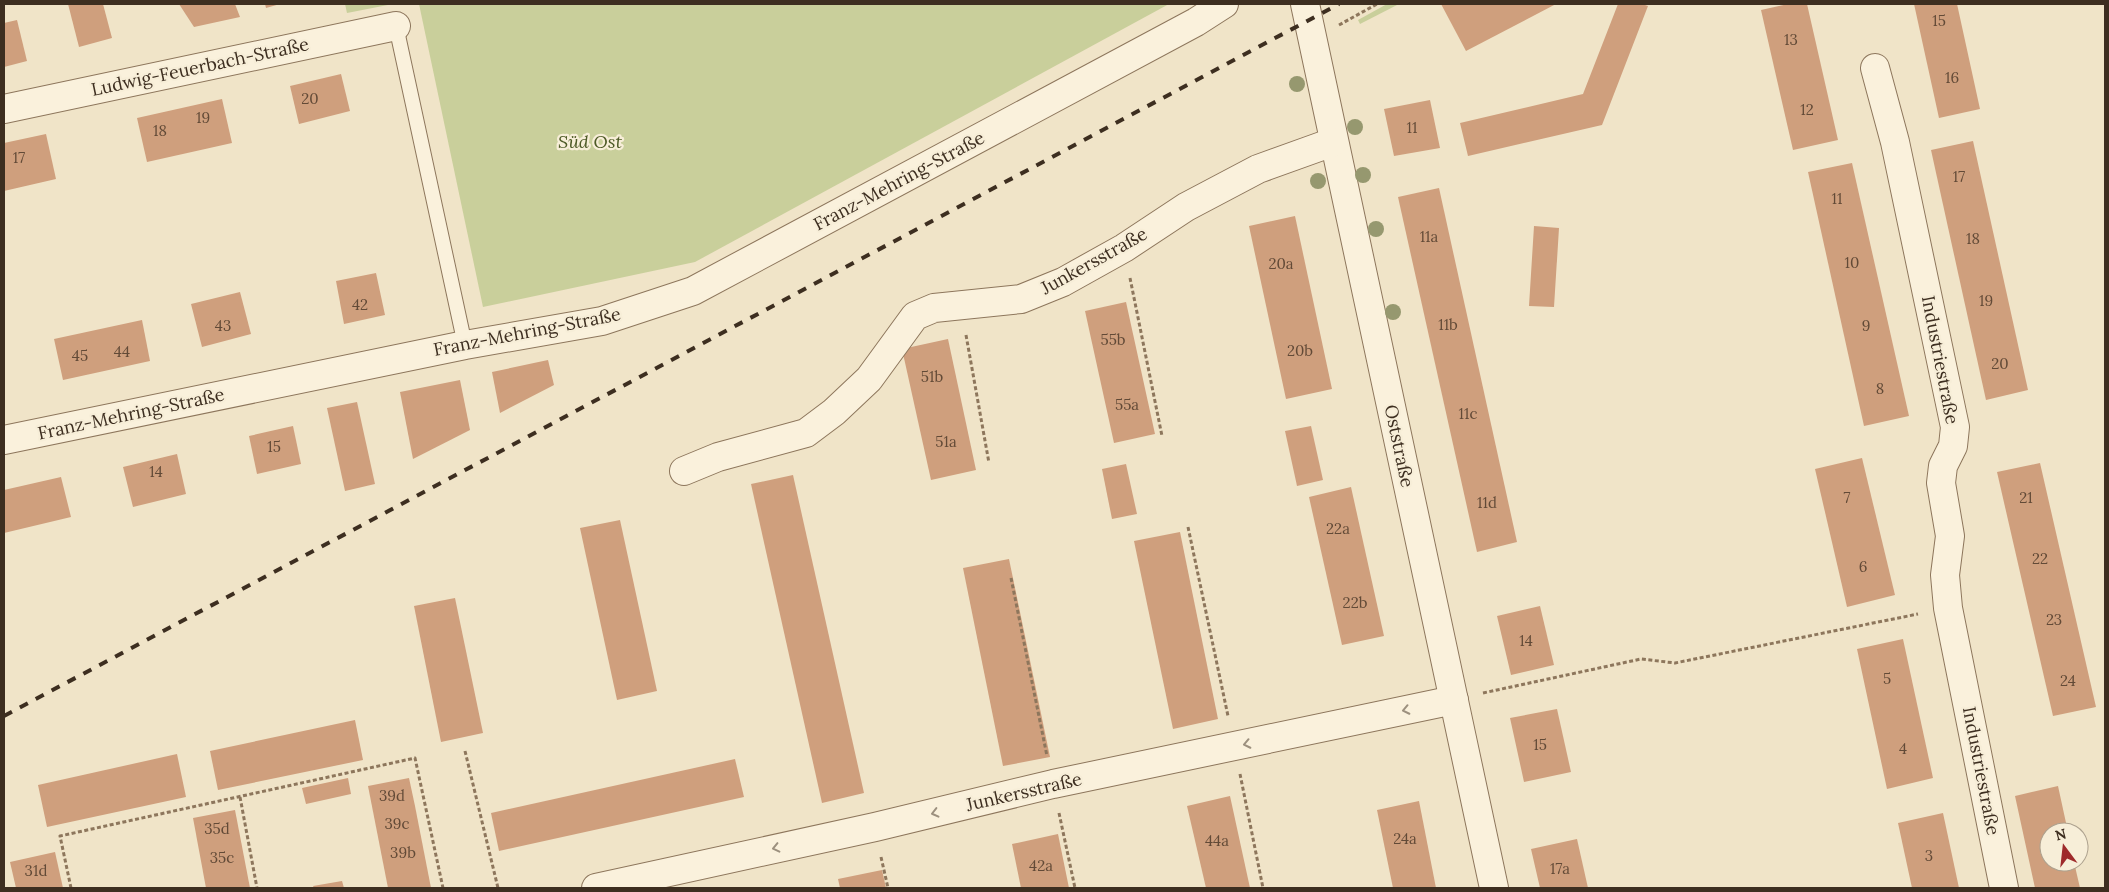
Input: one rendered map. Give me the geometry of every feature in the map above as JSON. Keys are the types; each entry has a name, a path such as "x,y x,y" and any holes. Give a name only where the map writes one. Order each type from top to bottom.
{"street":[{"name":"Franz-Mehring-Straße","path":"4,440 465,345 602,321 694,291 1196,22 1224,4"},
{"name":"Oststraße","path":"1305,4 1494,888"},
{"name":"Ludwig-Feuerbach-Straße","path":"4,109 396,26"},
{"name":"Industriestraße","path":"1875,68 1895,142 1955,427 1953,446 1943,466 1941,483 1950,536 1945,575 1948,608 2004,888"},
{"name":"Junkersstraße","path":"684,471 718,458 806,433 834,412 869,379 915,316 934,308 1021,299 1063,282 1124,248 1186,207 1258,169 1334,142"},
{"name":"Junkersstraße","path":"596,888 875,827 1053,784 1454,700"}],"lane":[{"path":"396,26 465,345"}],"path":[{"path":"1312,40 1377,4"},
{"path":"1124,248 1162,436"},
{"path":"961,305 989,462"},
{"path":"1188,526 1263,888"},
{"path":"1011,578 1075,888"},
{"path":"1454,700 1641,659 1675,663 1948,608"},
{"path":"465,751 498,888"},
{"path":"71,888 60,836 416,758 443,888"},
{"path":"240,797 257,888"}],"green space":[{"path":"345,4 393,4 347,13"},
{"name":"Süd Ost","path":"419,4 1169,4 695,262 483,307"},
{"path":"1387,4 1399,4 1360,24 1358,20"}],"building":[{"path":"68,4 103,4 112,38 79,47"},
{"path":"179,4 235,4 240,17 194,27"},
{"path":"265,4 280,4 266,8"},
{"path":"1441,4 1556,4 1466,51"},
{"path":"1618,4 1642,4 1648,6 1602,125 1468,156 1460,123 1583,94"},
{"path":"1788,4 1807,4 1838,140 1793,150 1761,10"},
{"path":"1914,4 1957,4 1980,109 1939,118"},
{"path":"17,20 27,61 4,67 4,23"},
{"path":"341,74 350,111 299,124 290,86"},
{"path":"222,99 232,143 147,162 137,118"},
{"path":"1430,100 1440,148 1394,156 1384,109"},
{"path":"46,134 56,179 4,191 4,143"},
{"path":"1973,141 2028,390 1986,400 1931,150"},
{"path":"1852,163 1909,416 1864,426 1808,172"},
{"path":"1439,188 1517,542 1477,552 1398,197"},
{"path":"1295,216 1332,389 1286,399 1249,226"},
{"path":"1534,226 1559,228 1554,307 1529,306"},
{"path":"376,273 385,315 344,324 336,281"},
{"path":"240,292 251,334 202,347 191,304"},
{"path":"1126,302 1155,434 1114,443 1085,311"},
{"path":"142,320 150,361 63,380 54,339"},
{"path":"948,339 976,470 931,480 902,349"},
{"path":"548,360 554,385 500,413 492,372"},
{"path":"460,380 470,430 413,459 400,392"},
{"path":"357,402 375,484 345,491 327,408"},
{"path":"293,426 301,464 257,474 249,436"},
{"path":"1311,426 1323,480 1297,486 1285,431"},
{"path":"177,454 186,494 133,507 123,467"},
{"path":"1862,458 1895,595 1847,607 1815,469"},
{"path":"2040,463 2096,707 2053,716 1997,472"},
{"path":"1126,464 1137,514 1112,519 1102,469"},
{"path":"793,475 864,793 822,803 751,484"},
{"path":"61,477 71,517 4,533 4,490"},
{"path":"1351,487 1384,636 1342,645 1309,497"},
{"path":"620,520 657,691 617,700 580,528"},
{"path":"1180,532 1218,719 1173,729 1134,541"},
{"path":"1009,559 1050,757 1003,766 963,568"},
{"path":"455,598 483,733 441,742 414,606"},
{"path":"1540,606 1554,665 1511,675 1497,616"},
{"path":"1903,639 1933,778 1887,789 1857,649"},
{"path":"1557,709 1571,772 1524,782 1510,718"},
{"path":"355,720 363,760 218,790 210,751"},
{"path":"177,754 186,797 47,827 38,785"},
{"path":"735,759 744,797 499,851 491,813"},
{"path":"348,778 351,794 306,804 302,788"},
{"path":"409,778 431,888 388,888 368,786"},
{"path":"2058,786 2066,822 2039,822 2039,872 2076,872 2080,888 2035,888 2015,796"},
{"path":"1230,796 1250,888 1206,888 1187,806"},
{"path":"1419,801 1436,888 1393,888 1377,810"},
{"path":"235,810 250,888 206,888 193,818"},
{"path":"1943,813 1959,888 1912,888 1898,823"},
{"path":"1058,834 1069,888 1021,888 1012,844"},
{"path":"1577,839 1588,888 1540,888 1531,849"},
{"path":"55,852 63,888 16,888 10,862"},
{"path":"882,870 886,888 840,888 838,879"},
{"path":"342,881 344,888 314,888 313,886"}],"railway":[{"path":"4,716 1339,4"}]}
